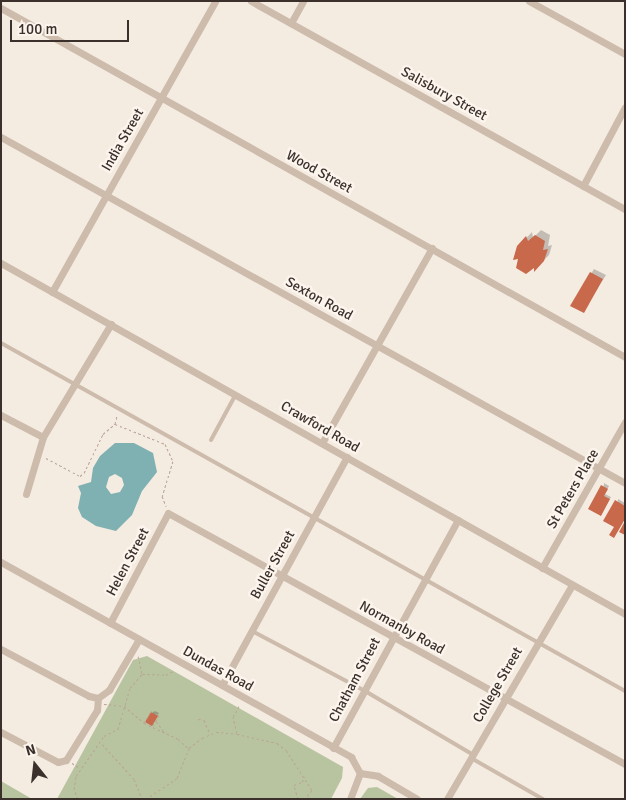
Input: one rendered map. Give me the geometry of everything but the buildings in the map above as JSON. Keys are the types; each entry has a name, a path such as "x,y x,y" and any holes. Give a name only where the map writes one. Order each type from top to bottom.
{"street":[{"name":"India Street","path":"52,292 163,97 215,1"},
{"name":"Salisbury Street","path":"250,1 625,208"},
{"path":"291,24 304,1"},
{"path":"529,1 625,54"},
{"name":"Wood Street","path":"1,8 625,357"},
{"path":"583,186 625,106"},
{"name":"Sexton Road","path":"1,137 625,483"},
{"path":"322,443 432,248"},
{"name":"Crawford Road","path":"1,263 625,614"},
{"path":"26,494 28,478 40,454 43,437 111,324"},
{"path":"1,415 43,437"},
{"name":"St Peters Place","path":"542,568 625,422"},
{"name":"Buller Street","path":"222,685 347,457"},
{"name":"Normanby Road","path":"168,514 625,764"},
{"name":"Helen Street","path":"110,623 168,514"},
{"name":"Chatham Street","path":"333,748 458,520"},
{"name":"Dundas Road","path":"1,562 351,757 360,774"},
{"name":"College Street","path":"447,799 572,585"},
{"path":"1,649 88,696 98,698 109,690 138,639"},
{"path":"1,732 58,762 66,760 97,710 98,698"},
{"path":"350,799 360,774 378,776 417,799"}],"lane":[{"path":"1,343 625,691"},
{"path":"211,440 236,394"},
{"path":"251,630 365,691 543,799"}],"path":[{"path":"40,454 67,472 80,476 84,473 103,434 115,424 118,409"},
{"path":"115,424 165,444 173,461 162,496 168,514"},
{"path":"137,654 142,674"},
{"path":"142,674 166,675 175,670"},
{"path":"78,799 74,789 80,768 102,744 104,736 118,729 130,688 142,674"},
{"path":"98,698 108,706 124,706 144,723 189,748"},
{"path":"237,734 233,717 239,706"},
{"path":"144,723 151,711 159,715 152,728"},
{"path":"198,719 206,723 210,735"},
{"path":"155,721 164,733"},
{"path":"206,723 210,721"},
{"path":"146,799 177,778 189,748 210,735 237,734 277,743 286,750 306,776 313,792 305,799"},
{"path":"102,744 134,779 142,799"},
{"path":"66,760 80,768"},
{"path":"298,799 294,785 302,782 306,776"}],"green space":[{"path":"147,656 343,767 342,778 331,799 57,799 133,660"},
{"path":"1,781 32,799 1,799"},
{"path":"377,787 398,799 360,799 368,788"}],"water":[{"path":"115,443 134,443 153,453 157,472 142,491 132,515 116,531 96,526 82,517 78,508 81,493 78,486 91,482 93,468 100,456","holes":["115,474 122,478 124,485 120,492 111,494 106,487 109,477"]}]}
